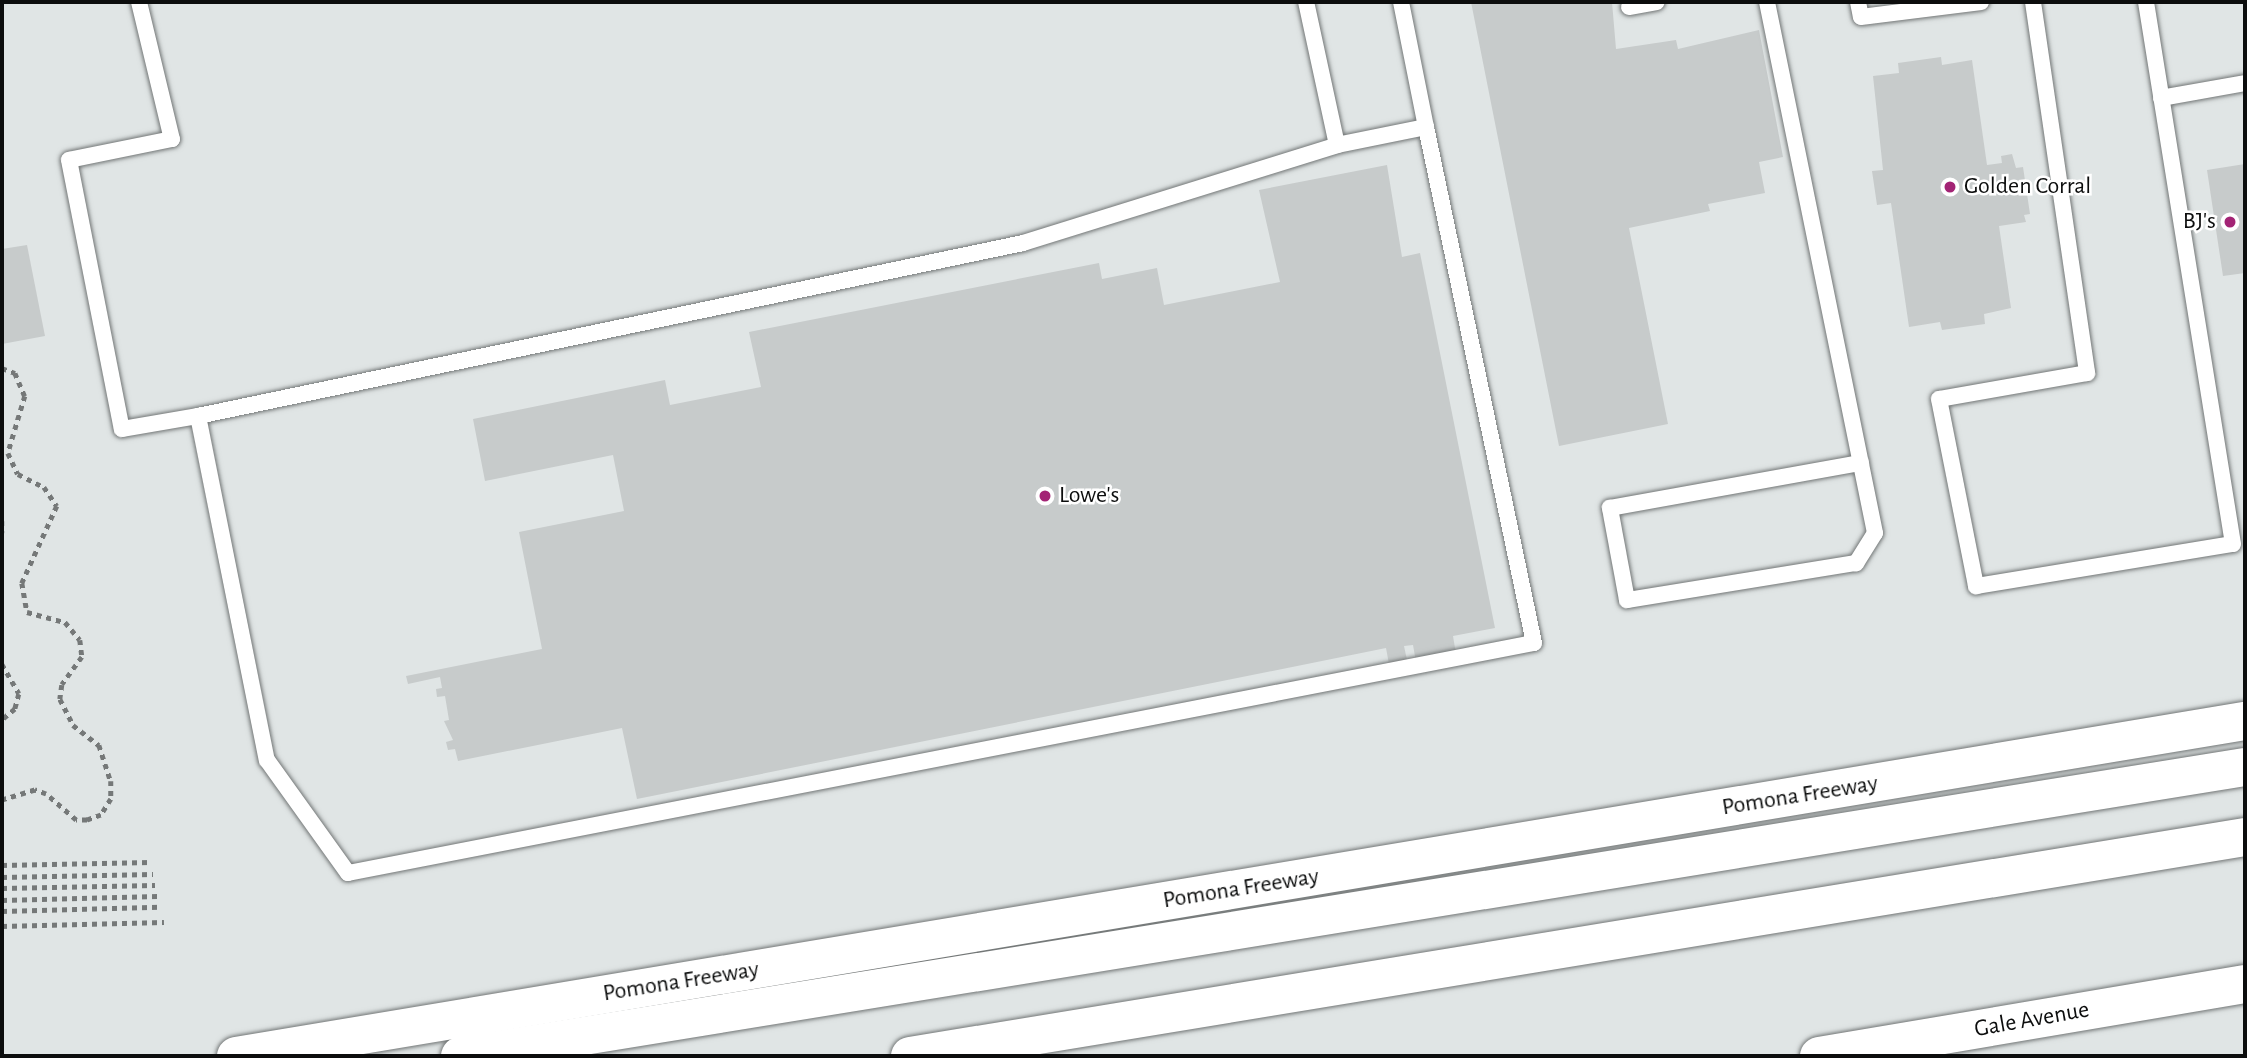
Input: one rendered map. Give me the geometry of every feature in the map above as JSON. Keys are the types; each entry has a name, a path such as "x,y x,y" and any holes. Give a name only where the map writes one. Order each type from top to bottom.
{"main road":[{"name":"Pomona Freeway","path":"236,1056 2245,721"},
{"path":"460,1056 2245,767"},
{"path":"604,1056 2245,789"},
{"path":"910,1056 2245,837"},
{"name":"Gale Avenue","path":"1819,1056 2245,984"}],"lane":[{"path":"139,2 172,139 69,160 122,429 198,416 1023,243 1337,145 1426,127"},
{"path":"1306,2 1337,145"},
{"path":"198,416 267,760 348,873 1534,643 1401,2"},
{"path":"1629,7 1657,2"},
{"path":"1767,2 1861,463 1875,533 1856,563 1627,600 1610,508 1861,463"},
{"path":"1858,2 1861,17 1981,2"},
{"path":"2033,2 2087,373 1939,399 1976,586 2239,543 2146,2"},
{"path":"2161,98 2245,83"}],"path":[{"path":"2,368 15,373 25,396 8,453 18,474 44,486 57,506 22,583 27,612 65,622 80,640 82,657 62,685 60,698 72,725 99,745 111,790 101,815 87,820 76,820 46,794 34,790 2,800"},
{"path":"2,521 2,533"},
{"path":"2,664 19,694 15,709 2,720"},
{"path":"2,864 151,862"},
{"path":"2,877 153,874"},
{"path":"2,888 155,885"},
{"path":"2,900 158,896"},
{"path":"2,911 160,907"},
{"path":"2,926 164,922"}],"building":[{"path":"1471,2 1612,2 1616,49 1676,40 1678,49 1759,30 1783,157 1759,162 1765,193 1708,204 1710,211 1629,228 1668,424 1559,446"},
{"name":"Golden Corral","path":"1941,57 1942,65 1972,60 1987,165 2002,163 2001,156 2012,154 2016,168 2023,167 2030,214 2024,215 2026,222 1999,226 2011,308 1984,314 1985,324 1942,330 1940,322 1909,327 1891,203 1877,205 1872,171 1883,170 1873,76 1899,73 1898,63"},
{"name":"BJ's","path":"2245,164 2245,273 2223,276 2207,170"},
{"name":"Lowe's","path":"1387,165 1402,257 1420,253 1495,628 1453,636 1456,654 1416,662 1413,645 1404,646 1407,660 1389,664 1386,648 637,799 622,728 458,761 455,749 448,750 446,742 453,740 444,721 449,720 445,696 437,697 436,689 442,688 440,677 408,684 406,676 542,649 519,532 624,511 613,455 485,481 473,419 665,380 670,405 761,387 749,332 1099,263 1102,279 1157,268 1164,305 1280,282 1259,190"},
{"path":"27,245 45,336 2,344 2,249"}],"place":[{"name":"Golden Corral","path":"1950,187"},
{"name":"BJ's","path":"2230,222"},
{"name":"Lowe's","path":"1045,496"}]}
